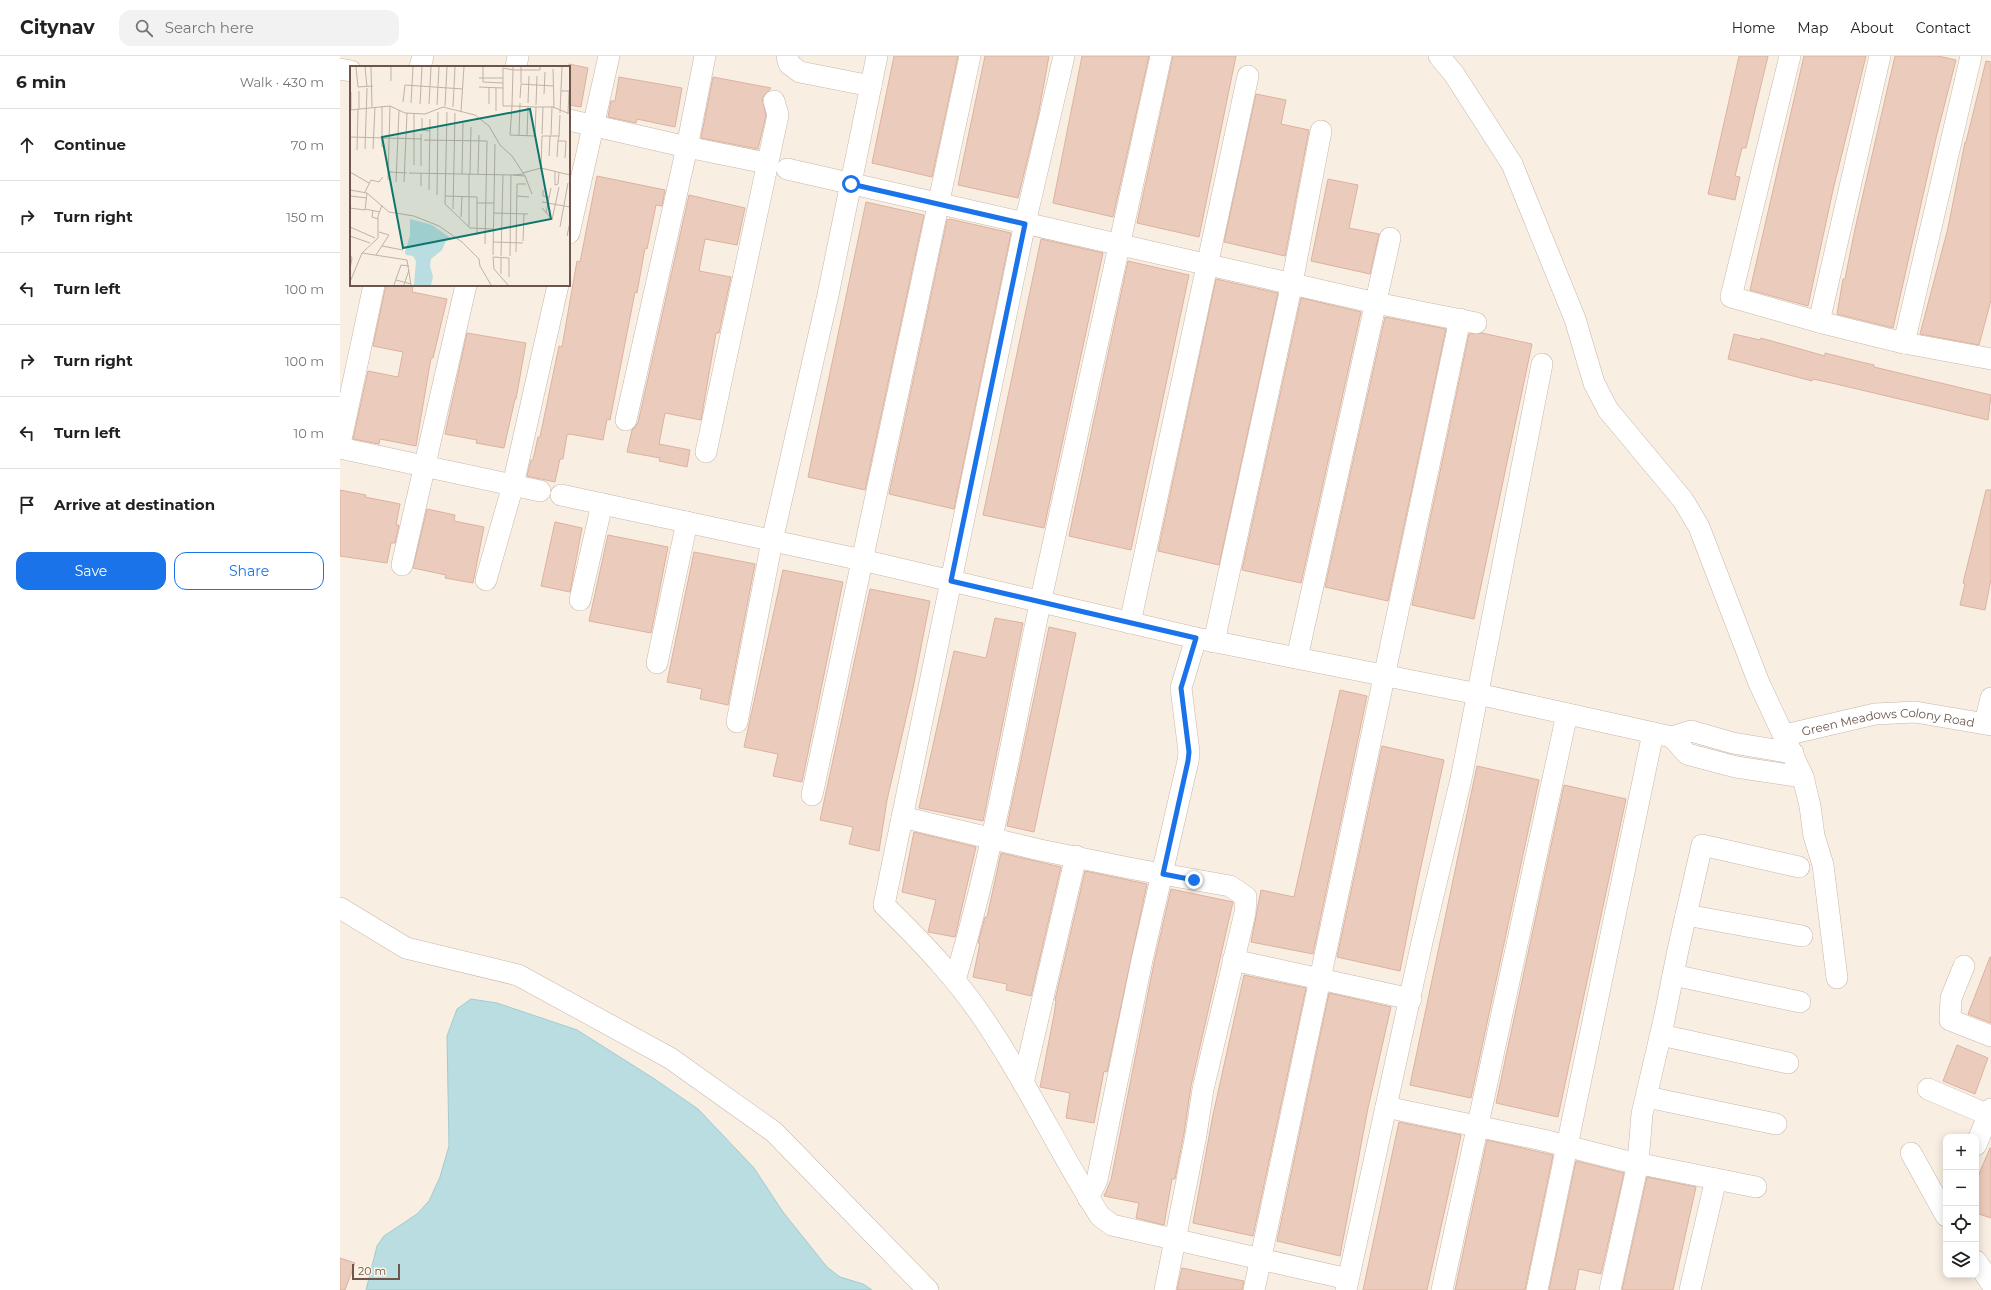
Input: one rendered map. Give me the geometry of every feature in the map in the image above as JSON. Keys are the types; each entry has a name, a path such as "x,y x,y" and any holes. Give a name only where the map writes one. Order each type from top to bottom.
{"street":[{"path":"420,66 423,56"},
{"path":"516,66 518,56"},
{"path":"570,229 609,56"},
{"path":"626,420 687,147 705,56"},
{"path":"787,56 789,64 800,72 870,86"},
{"path":"737,722 772,540 828,294 877,56"},
{"path":"812,795 970,56"},
{"path":"1064,56 1025,224 884,905 931,951 956,980 992,1030 1088,1198 1100,1216 1112,1225 1260,1260 1347,1284 1447,832 1461,779 1542,364"},
{"path":"956,980 973,922 992,838 1041,601 1161,56"},
{"path":"1439,56 1454,74 1512,164 1575,319 1594,383 1608,410 1683,500 1699,526 1759,683 1789,744 1803,777 1814,836 1823,865 1837,978"},
{"path":"1790,56 1731,297 1819,322 1904,343 1991,359"},
{"path":"1819,322 1880,56"},
{"path":"1904,343 1971,56"},
{"path":"340,69 350,71"},
{"path":"1130,623 1248,76"},
{"path":"706,452 766,163 778,115 774,101"},
{"path":"570,120 687,147 766,163"},
{"path":"1088,1198 1097,1180 1142,960 1188,761 1189,752 1181,688 1205,640 1292,283 1321,131"},
{"path":"787,169 1376,303 1468,321 1383,675 1321,980 1254,1290"},
{"path":"1297,658 1390,238"},
{"path":"340,444 374,286"},
{"path":"402,565 466,286"},
{"path":"486,580 513,485 558,286"},
{"path":"340,448 540,491"},
{"path":"561,495 862,560 1205,640 1478,694 1662,735 1691,731 1733,743 1789,744"},
{"path":"580,600 602,504"},
{"path":"658,664 687,522"},
{"path":"1988,724 1991,698"},
{"name":"Green Meadows Colony Road","path":"1789,744 1820,728 1875,714 1915,712 1988,724"},
{"path":"1442,1290 1567,714"},
{"path":"1662,735 1686,754 1736,767 1803,777"},
{"path":"1537,1290 1567,1146 1662,735"},
{"path":"902,817 1076,856 1230,886 1246,897 1245,913 1203,1089 1165,1290"},
{"path":"1610,1290 1638,1163 1642,1114 1647,1096 1650,1072 1661,1035 1702,845 1799,867"},
{"path":"1023,1083 1076,856"},
{"path":"340,908 406,948 518,975 670,1058 774,1132 928,1290"},
{"path":"1686,915 1802,936"},
{"path":"1233,960 1411,999"},
{"path":"1964,966 1951,998 1950,1020 1991,1036"},
{"path":"1673,975 1800,1002"},
{"path":"1661,1035 1788,1063"},
{"path":"1928,1089 1990,1113 1979,1138"},
{"path":"1647,1096 1776,1124"},
{"path":"1386,1107 1478,1126 1638,1163 1756,1187"},
{"path":"1911,1153 1943,1211"},
{"path":"1690,1290 1716,1179"},
{"path":"1979,1265 1991,1283"}],"water":[{"path":"471,999 497,1003 577,1030 653,1078 698,1109 754,1168 783,1212 827,1267 840,1277 863,1284 872,1290 366,1290 377,1246 384,1236 417,1214 429,1201 440,1177 449,1146 447,1036 457,1009"}],"building":[{"path":"894,56 958,56 932,177 872,163"},
{"path":"985,56 1049,56 1038,116 1018,198 958,185"},
{"path":"1082,56 1149,56 1113,217 1053,203"},
{"path":"1173,56 1236,56 1199,237 1137,223"},
{"path":"1739,56 1768,56 1746,148 1742,148 1735,176 1740,177 1735,200 1708,194"},
{"path":"1804,56 1866,56 1833,190 1808,306 1750,290"},
{"path":"1895,56 1938,56 1956,60 1936,138 1893,328 1837,314 1843,279 1845,279"},
{"path":"1986,61 1991,62 1991,300 1979,345 1920,334 1948,228 1965,142"},
{"path":"569,64 588,68 581,107 570,105"},
{"path":"619,77 682,88 675,127 637,119 636,123 608,117 611,101 615,101"},
{"path":"713,77 771,88 762,98 766,115 758,149 701,138"},
{"path":"1256,94 1286,100 1281,124 1309,130 1285,256 1224,242"},
{"path":"597,176 665,190 662,206 656,205 647,249 645,248 610,420 607,419 603,440 570,434 567,435 563,459 560,459 555,482 527,476 531,460 533,460 538,437 540,437 559,346 562,347 577,261 580,262"},
{"path":"1328,179 1358,185 1349,228 1379,234 1370,274 1311,261"},
{"path":"689,195 745,208 737,245 705,239 699,271 731,277 719,333 716,333 701,420 665,413 659,444 690,450 687,467 659,461 660,458 627,452 632,430 638,423"},
{"path":"866,202 924,215 865,490 808,477"},
{"path":"950,219 1011,233 954,509 889,494 947,220"},
{"path":"1041,239 1103,253 1044,528 983,515"},
{"path":"1128,261 1189,275 1131,550 1069,536"},
{"path":"1216,279 1278,293 1219,565 1158,551"},
{"path":"386,286 413,286 412,292 447,299 433,358 431,358 416,446 380,439 379,444 353,439 368,371 398,377 403,352 373,346"},
{"path":"1301,298 1361,312 1301,583 1242,570"},
{"path":"1385,317 1446,329 1388,601 1325,587"},
{"path":"467,333 526,343 516,399 504,448 476,443 477,440 445,434"},
{"path":"1482,333 1532,344 1474,619 1412,605 1469,334"},
{"path":"1734,334 1760,340 1761,338 1825,356 1825,353 1874,365 1874,367 1991,395 1988,420 1836,384 1813,379 1812,381 1728,359"},
{"path":"340,490 400,504 396,525 399,525 395,543 391,543 387,563 340,556"},
{"path":"1986,490 1991,490 1991,579 1985,610 1960,605 1965,584 1963,583"},
{"path":"427,509 455,515 454,521 484,527 473,583 445,578 446,575 413,568"},
{"path":"555,522 582,528 570,592 541,586"},
{"path":"608,535 668,547 651,633 589,621"},
{"path":"694,552 755,564 728,705 700,699 702,689 667,682"},
{"path":"783,570 843,582 802,782 773,776 778,754 744,747"},
{"path":"870,589 930,601 913,688 887,800 879,851 849,844 853,827 820,820"},
{"path":"995,618 1023,623 983,821 919,808 954,651 986,658"},
{"path":"1049,627 1076,633 1034,832 1007,826"},
{"path":"1340,690 1367,696 1313,954 1251,942 1261,890 1294,897"},
{"path":"1382,746 1444,760 1400,971 1337,957"},
{"path":"1477,766 1539,780 1471,1098 1410,1085"},
{"path":"1564,785 1626,799 1558,1117 1496,1103"},
{"path":"914,832 976,847 955,937 928,932 936,900 902,892"},
{"path":"1001,853 1061,867 1031,996 1006,990 1007,984 973,977 980,943 978,943 985,917 987,917"},
{"path":"1085,871 1147,884 1107,1072 1104,1071 1094,1123 1066,1118 1070,1093 1040,1087 1054,1015 1055,1000"},
{"path":"1171,889 1233,902 1191,1086 1184,1133 1175,1179 1172,1179 1164,1225 1136,1218 1139,1203 1104,1196 1111,1180 1154,963"},
{"path":"1991,957 1991,1023 1968,1014"},
{"path":"1244,975 1306,988 1253,1236 1193,1223 1213,1115"},
{"path":"1329,993 1391,1007 1368,1108 1340,1256 1277,1241"},
{"path":"1957,1045 1988,1058 1975,1094 1943,1081"},
{"path":"1399,1122 1461,1135 1457,1155 1427,1290 1363,1290"},
{"path":"1487,1140 1553,1155 1525,1290 1455,1290"},
{"path":"1991,1148 1991,1218 1979,1214 1979,1174"},
{"path":"1576,1161 1624,1173 1601,1274 1579,1269 1575,1290 1549,1290"},
{"path":"1647,1177 1696,1187 1673,1290 1622,1290"},
{"path":"340,1258 355,1263 345,1290 340,1290"},
{"path":"1182,1268 1244,1281 1242,1290 1177,1290"}],"route":[{"path":"851,184 1025,224 951,581 1196,638 1182,679 1181,688 1189,752 1188,761 1163,874 1194,880"}]}
